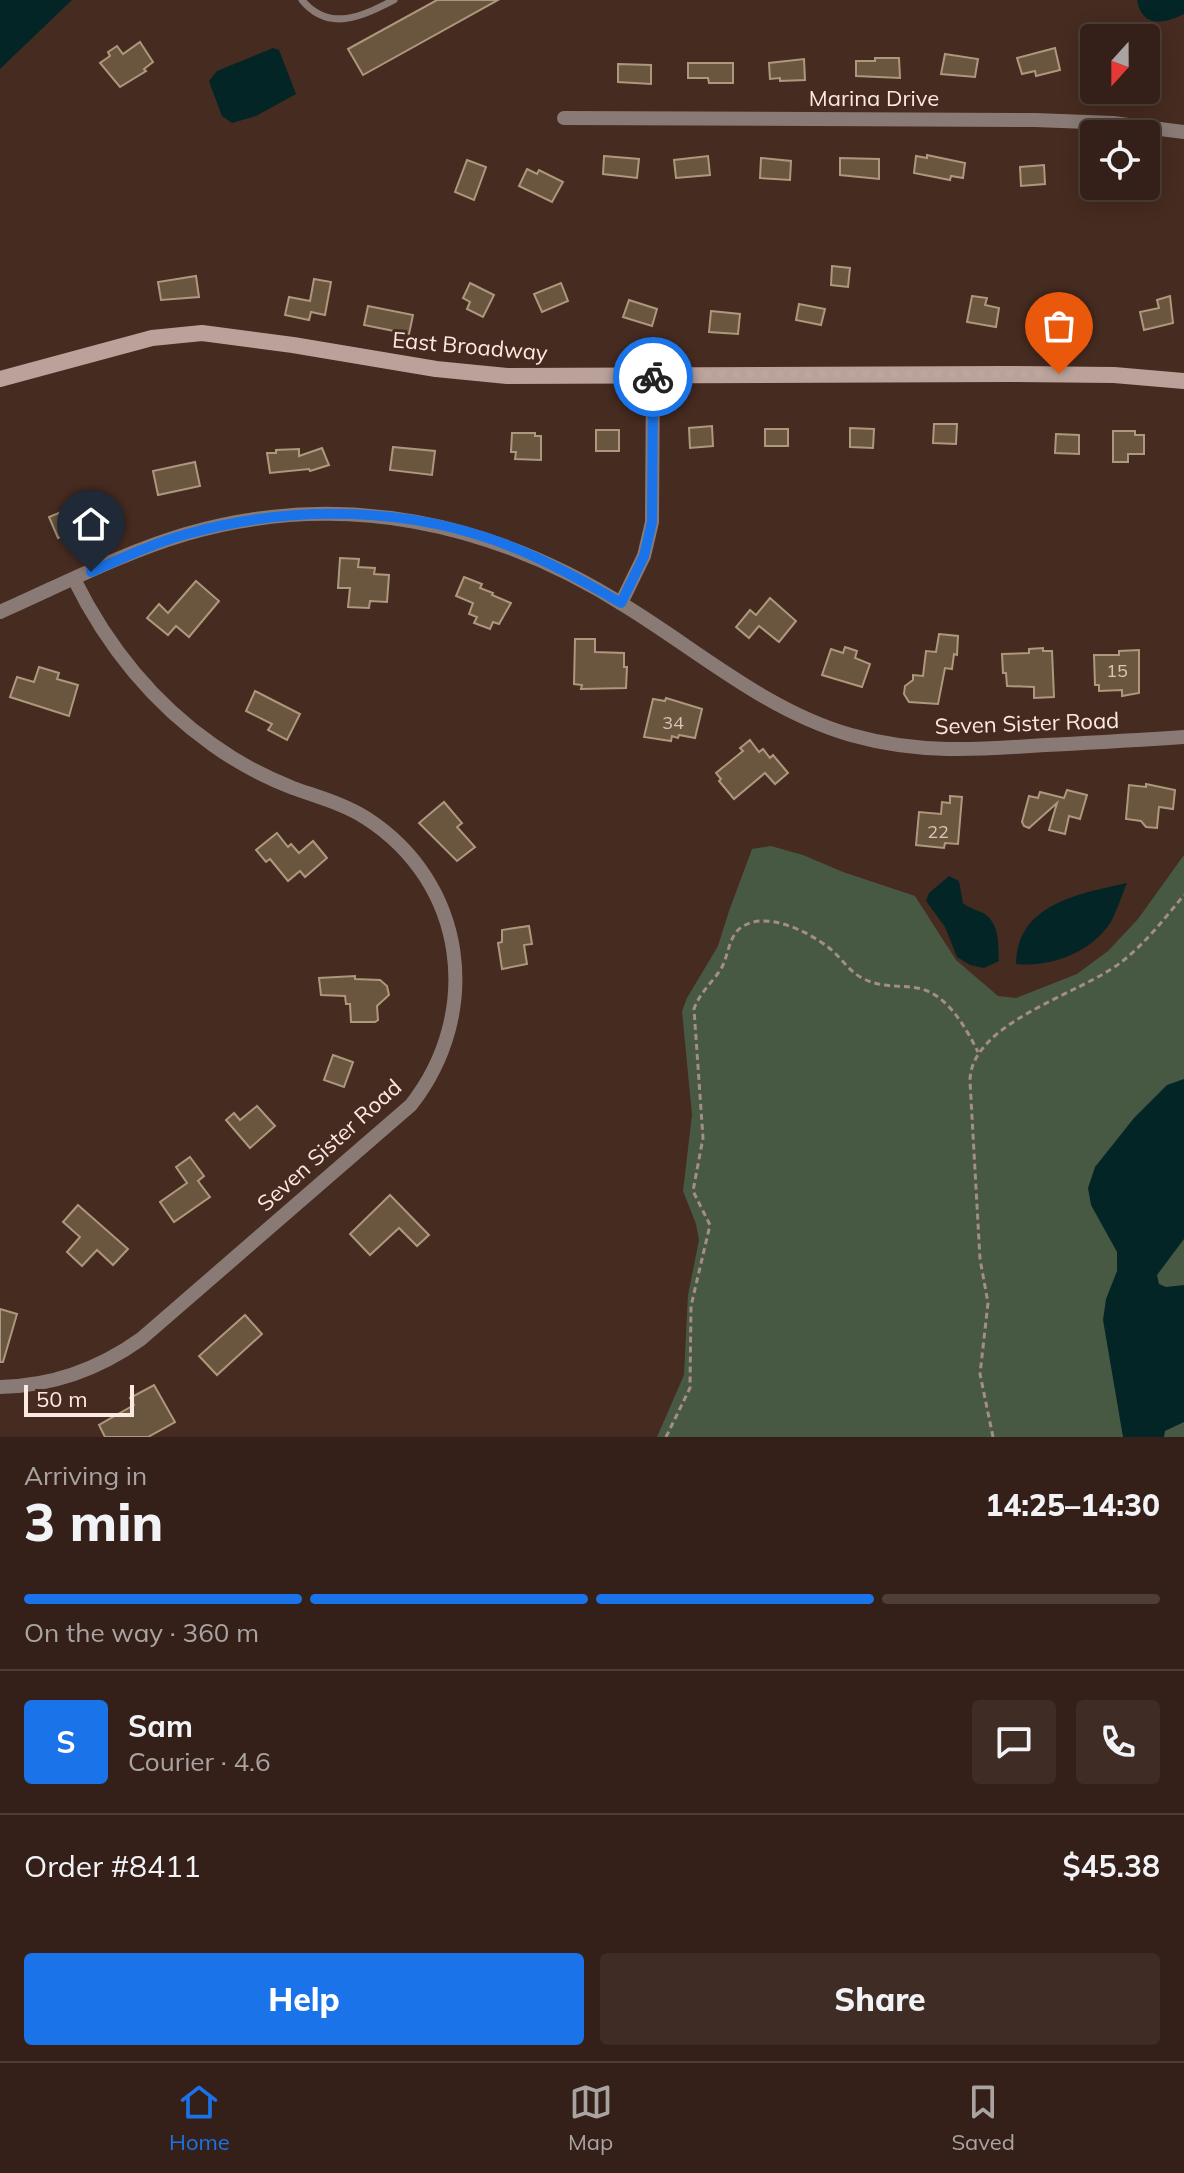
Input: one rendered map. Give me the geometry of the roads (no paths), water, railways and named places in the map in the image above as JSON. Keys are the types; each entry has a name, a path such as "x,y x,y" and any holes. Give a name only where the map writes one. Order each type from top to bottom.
{"street":[{"name":"Marina Drive","path":"564,118 1048,120 1113,123 1184,132"},
{"name":"East Broadway","path":"0,379 152,338 202,333 485,374 531,377 653,374 1098,375 1184,381"},
{"path":"621,603 644,556 652,522 653,374"},
{"name":"Seven Sister Road","path":"0,612 146,548 226,524 310,514 351,514 407,520 475,535 553,565 621,603 755,693 837,731 881,743 948,751 1184,737"},
{"name":"Seven Sister Road","path":"0,1387 71,1376 107,1361 141,1339 411,1105 438,1064 449,1033 455,1001 456,968 446,919 424,875 403,849 379,827 351,809 271,779 191,729 155,697 124,662 89,609 74,579"}],"lane":[{"path":"302,0 319,15 331,20 363,15 394,0"}],"water":[{"path":"0,0 72,0 0,69"},
{"path":"1137,0 1184,0 1184,14 1155,21 1144,15"},
{"path":"273,48 279,50 296,94 256,116 232,123 222,116 209,81 217,71"},
{"path":"949,876 959,881 963,903 992,921 997,933 999,961 984,968 970,965 957,957 945,927 926,901 929,893"},
{"path":"1127,883 1113,918 1096,940 1058,960 1016,964 1019,944 1027,928 1039,915 1071,898"},
{"path":"1184,1079 1184,1239 1157,1275 1159,1284 1166,1287 1184,1285 1184,1422 1165,1431 1164,1437 1123,1437 1103,1320 1106,1299 1117,1271 1117,1252 1091,1205 1088,1188 1095,1167 1134,1118 1167,1085"}]}
